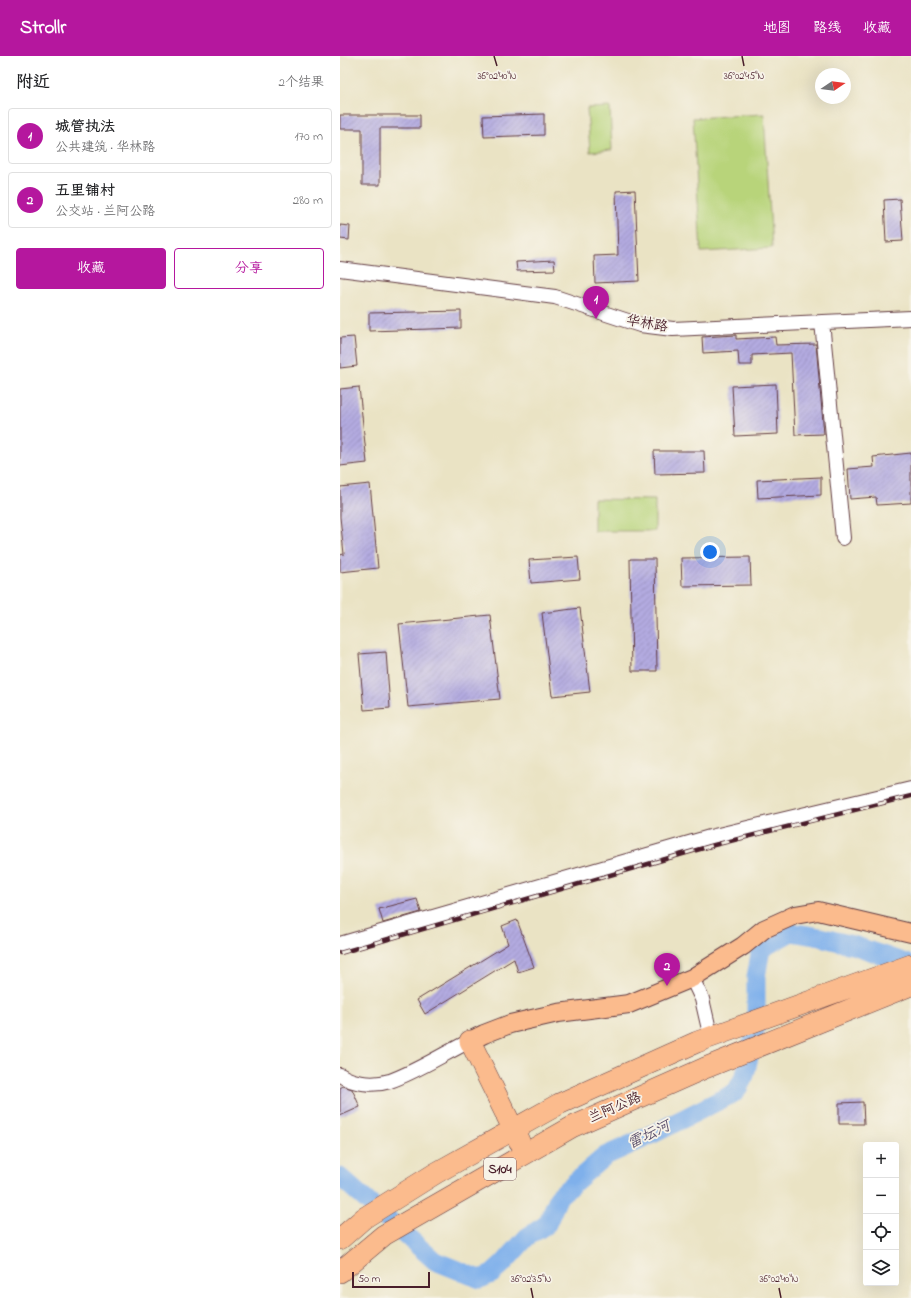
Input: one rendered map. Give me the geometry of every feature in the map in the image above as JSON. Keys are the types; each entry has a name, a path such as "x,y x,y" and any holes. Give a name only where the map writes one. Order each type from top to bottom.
{"highway":[{"name":"兰阿公路","path":"340,1239 364,1218 436,1173 559,1104 697,1042 911,965"},
{"name":"兰阿公路","path":"340,1272 384,1235 572,1127 705,1068 911,985"},
{"path":"470,1041 525,1154"}],"main road":[{"path":"470,1041 510,1024 558,1013 629,1004 692,978 743,946 764,929 795,915 818,911 911,933"}],"street":[{"name":"华林路","path":"340,269 555,297 640,325 655,328 673,329 911,318"},
{"path":"822,322 843,538"},
{"path":"340,944 710,837 911,789"},
{"path":"692,978 702,999 708,1025"},
{"path":"340,1075 344,1078 363,1084 389,1081 470,1041"}],"green space":[{"path":"610,107 612,150 590,152 587,108"},
{"path":"764,114 772,248 701,252 693,118"},
{"path":"594,499 655,500 655,531 594,531"}],"building":[{"path":"544,114 544,135 484,137 483,116"},
{"path":"340,115 420,115 420,128 380,128 380,185 362,185 362,129 340,129"},
{"path":"635,190 639,281 595,283 594,256 618,255 616,191"},
{"path":"900,199 903,241 886,242 884,200"},
{"path":"340,225 350,226 349,240 340,239"},
{"path":"554,260 555,270 517,271 516,262"},
{"path":"461,311 461,328 369,331 369,313"},
{"path":"736,335 736,339 775,337 776,345 816,344 824,434 795,435 791,353 752,355 752,365 739,365 738,351 703,353 702,337"},
{"path":"354,337 357,366 340,368 340,338"},
{"path":"776,384 778,434 735,436 732,386"},
{"path":"359,387 367,463 340,466 340,389"},
{"path":"654,451 704,451 705,473 655,474"},
{"path":"911,453 911,503 877,505 876,497 850,499 848,469 874,467 873,457"},
{"path":"821,477 821,495 758,498 757,480"},
{"path":"370,484 378,568 340,572 340,555 344,554 340,517 340,487"},
{"path":"578,557 580,579 531,583 529,560"},
{"path":"750,557 751,585 682,586 681,558"},
{"path":"630,559 655,559 657,671 632,671"},
{"path":"580,608 590,692 552,696 542,613"},
{"path":"490,615 500,699 408,707 399,624"},
{"path":"386,652 390,708 364,710 359,654"},
{"path":"417,899 421,912 383,923 379,909"},
{"path":"517,920 534,967 518,972 514,959 425,1014 417,1000 508,944 502,926"},
{"path":"343,1086 352,1089 360,1107 340,1116 340,1088"},
{"path":"863,1102 864,1124 839,1124 839,1103"}],"waterway":[{"name":"雷坛河","path":"340,1177 435,1261 480,1279 492,1274 527,1237 547,1224 559,1196 605,1156 647,1137 736,1092 745,1075 756,1026 756,977 761,949 791,932 820,937 856,946 911,965"}],"railway":[{"path":"340,953 714,845 911,796"}],"place":[{"name":"城管执法","path":"596,319"},
{"name":"五里铺村","path":"667,986"}]}
